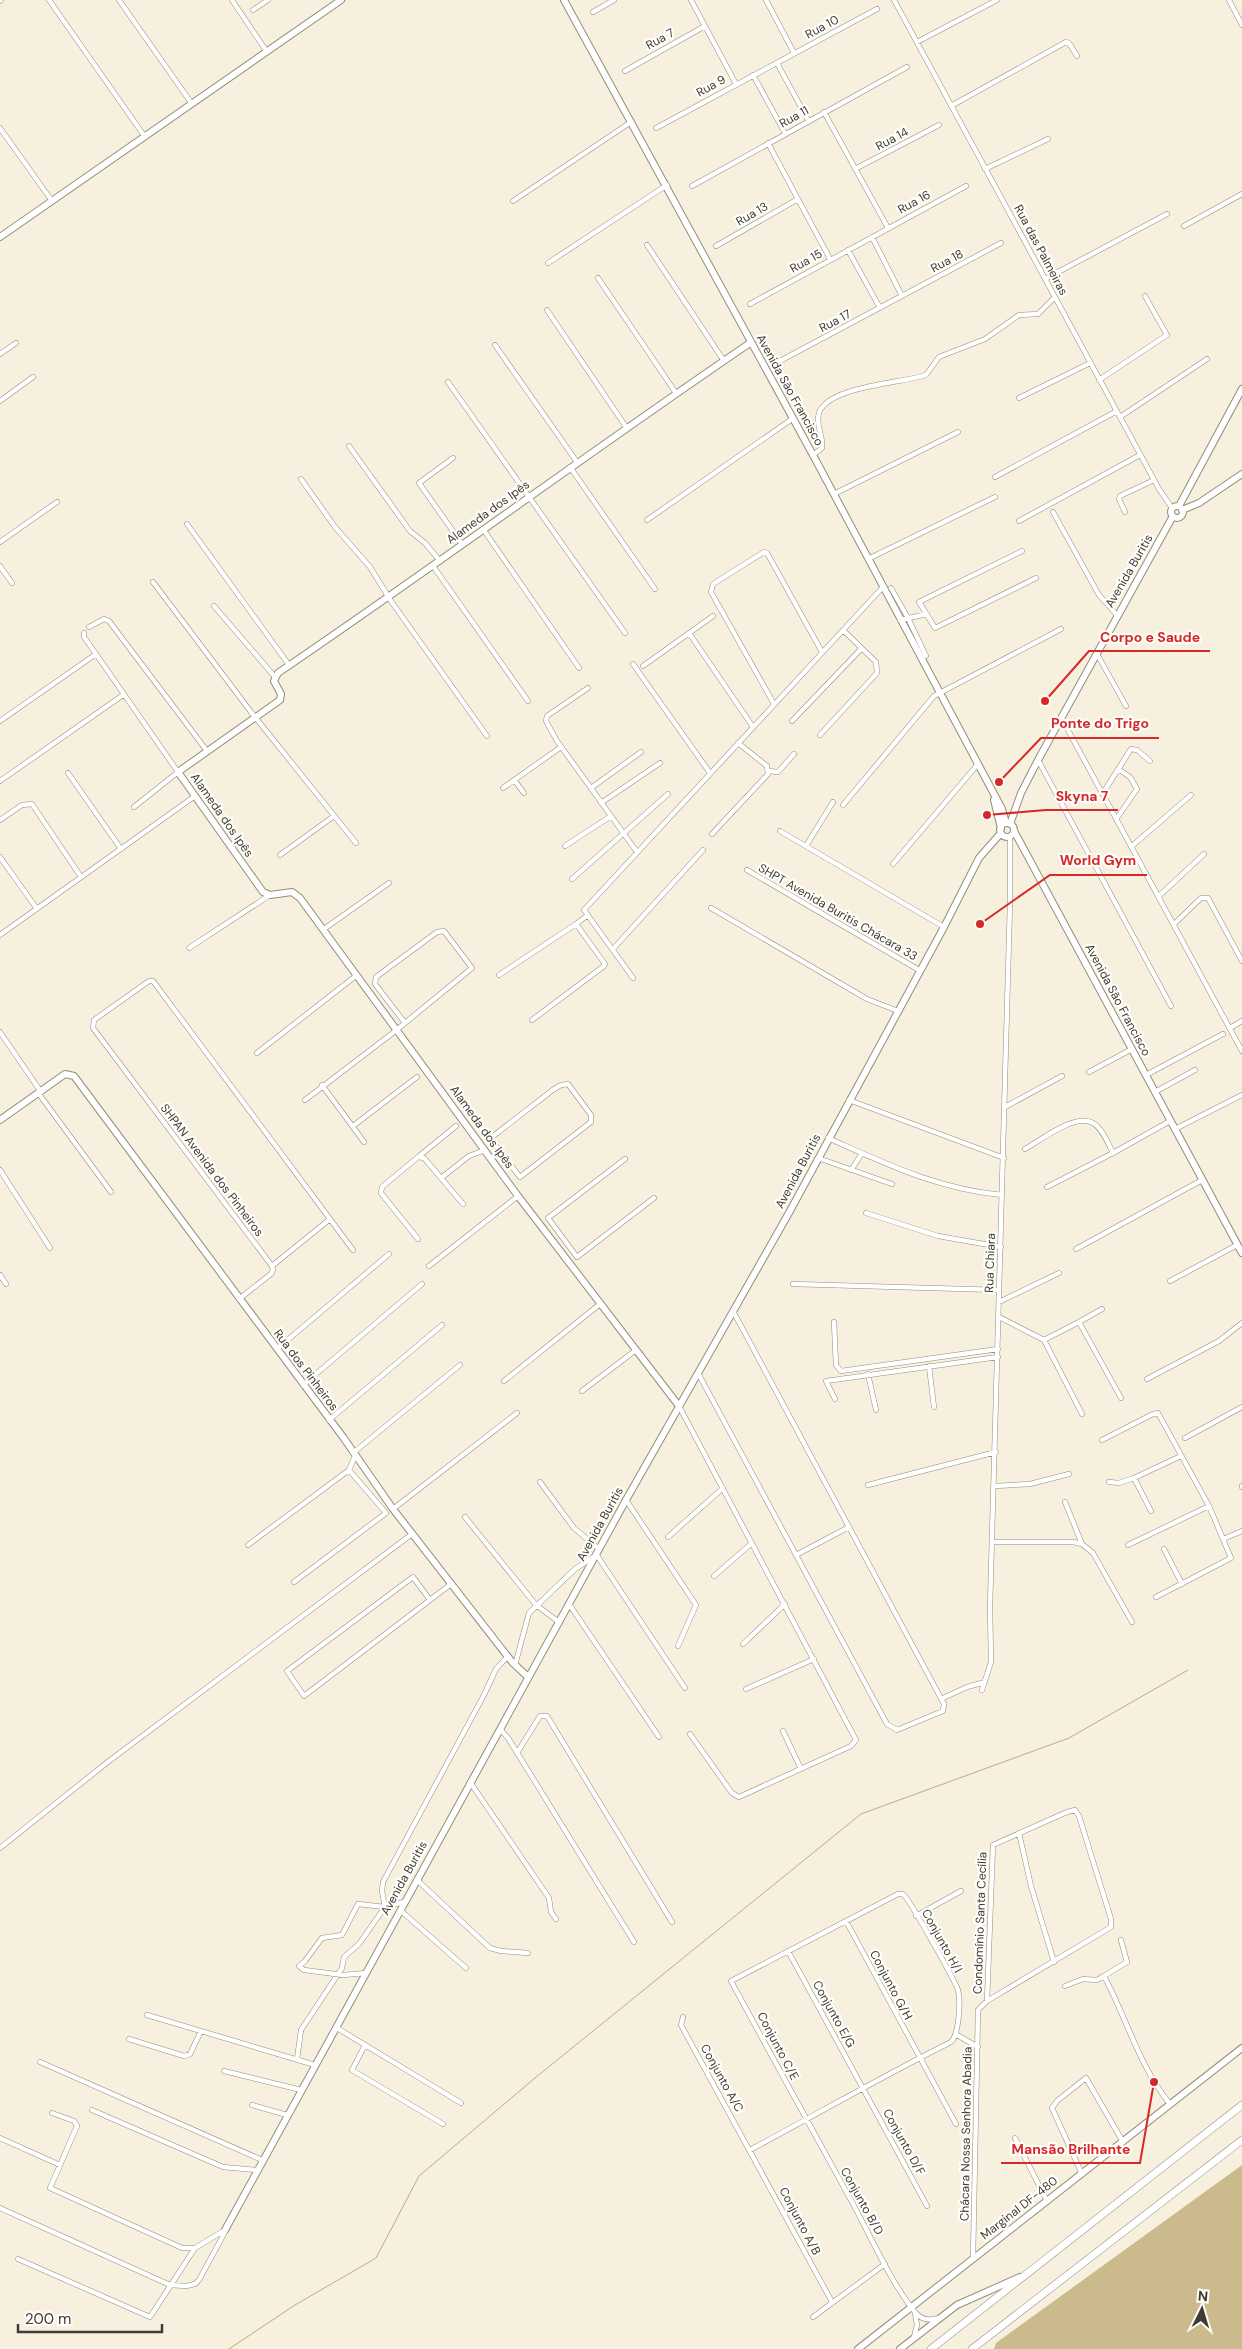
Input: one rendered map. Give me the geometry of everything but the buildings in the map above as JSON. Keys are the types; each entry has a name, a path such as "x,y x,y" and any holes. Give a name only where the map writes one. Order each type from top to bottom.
{"main road":[{"path":"931,2349 1242,2105"},
{"path":"972,2349 1242,2140"}],"street":[{"path":"50,0 145,137"},
{"path":"119,0 192,104"},
{"path":"232,0 267,52"},
{"path":"253,10 268,0"},
{"path":"0,237 341,0"},
{"name":"Avenida São Francisco","path":"564,0 631,122 664,187 813,455 1002,809 1004,827 1012,833 1132,1049 1242,1253"},
{"path":"593,12 614,0"},
{"path":"691,0 736,84"},
{"path":"766,0 794,53"},
{"name":"Rua das Palmeiras","path":"894,0 1140,455 1172,508"},
{"path":"917,42 997,0"},
{"path":"1229,0 1241,22"},
{"name":"Rua 10","path":"777,63 877,9"},
{"name":"Rua 7","path":"625,71 705,26"},
{"path":"951,106 1066,42 1069,43 1077,56"},
{"path":"777,63 808,120"},
{"name":"Rua 9","path":"656,128 777,63"},
{"name":"Rua 11","path":"692,186 808,120 907,67"},
{"path":"753,75 785,133"},
{"path":"824,112 888,228"},
{"path":"513,201 631,122"},
{"name":"Rua 14","path":"855,170 939,125"},
{"path":"0,128 52,201"},
{"path":"985,168 1048,140"},
{"path":"768,143 830,259"},
{"name":"Rua 16","path":"872,237 966,186"},
{"path":"548,264 664,187"},
{"path":"1184,226 1242,194"},
{"name":"Rua 13","path":"716,246 798,199"},
{"path":"1045,279 1167,214"},
{"path":"872,237 902,296"},
{"name":"Rua 15","path":"750,304 872,237"},
{"name":"Rua 18","path":"902,296 1001,243"},
{"path":"647,245 724,361"},
{"path":"848,250 880,308"},
{"path":"598,278 676,393"},
{"name":"Rua 17","path":"778,362 902,296"},
{"path":"1099,380 1167,335 1145,296"},
{"path":"813,455 822,448 818,418 821,408 829,402 869,385 926,375 939,357 985,339 1019,315 1038,314 1055,297"},
{"path":"547,310 624,424"},
{"path":"0,354 16,343"},
{"name":"Alameda dos Ipês","path":"680,1406 598,1305 324,929 295,893 264,894 178,772 281,699 281,694 274,682 275,677 290,665 440,561 577,462 624,424 676,393 750,343"},
{"path":"495,345 577,462"},
{"path":"1120,417 1207,359"},
{"path":"1020,398 1090,363"},
{"path":"0,401 33,377"},
{"path":"448,382 626,633"},
{"path":"1242,389 1181,508 1180,517 1173,516 1172,508 1181,508 1199,503 1242,474"},
{"path":"995,477 1116,411"},
{"path":"647,520 792,419"},
{"path":"834,494 958,432"},
{"path":"349,446 410,531 425,543 440,561"},
{"path":"1019,521 1140,455"},
{"path":"453,458 419,483 462,544"},
{"path":"570,467 655,589"},
{"path":"301,480 335,527 370,567 388,598 487,736"},
{"path":"1125,512 1120,496 1154,480"},
{"path":"867,559 995,497"},
{"path":"0,542 57,502"},
{"path":"1053,512 1099,595 1117,615"},
{"name":"Avenida Buritis","path":"225,2230 626,1500 732,1310 790,1211 828,1138 852,1101 979,858 1004,827 1038,760 1173,516"},
{"path":"187,524 290,665"},
{"path":"483,529 579,668"},
{"path":"1022,551 920,602 934,628 1036,578"},
{"path":"774,704 712,592 713,584 764,552 769,556 822,652"},
{"path":"0,566 12,583"},
{"path":"433,566 528,701"},
{"path":"153,582 255,718 356,843"},
{"path":"633,978 584,910 883,587"},
{"path":"891,588 926,656"},
{"path":"214,606 275,677"},
{"path":"900,620 927,614"},
{"path":"643,666 713,616"},
{"path":"89,627 104,619 109,621 207,752"},
{"path":"843,805 939,692 1061,629"},
{"path":"820,735 877,673 878,665 843,630"},
{"path":"84,633 123,695 178,772 134,807"},
{"path":"689,633 753,727"},
{"path":"792,721 861,649"},
{"path":"0,721 96,654"},
{"path":"1096,654 1126,706"},
{"path":"633,664 710,773"},
{"path":"588,688 546,718 561,747 637,852"},
{"path":"0,781 123,695"},
{"path":"1062,719 1242,1051"},
{"path":"738,743 767,766 769,771"},
{"path":"503,788 561,747"},
{"path":"1103,793 1131,749 1137,750 1150,761"},
{"path":"590,788 642,752"},
{"path":"769,771 778,772 794,754"},
{"path":"1038,760 1171,1006"},
{"path":"601,803 660,763"},
{"path":"893,864 978,764"},
{"path":"1117,818 1137,789 1130,778 1118,768"},
{"path":"712,834 769,771"},
{"path":"68,773 121,850"},
{"path":"515,781 524,793"},
{"path":"572,879 668,794"},
{"path":"1132,846 1192,795"},
{"path":"0,935 195,796"},
{"path":"806,846 833,802"},
{"path":"0,820 22,805 32,804 82,877"},
{"path":"280,855 334,816"},
{"path":"565,846 611,816"},
{"path":"1004,827 1005,836 1012,833"},
{"path":"780,831 944,927"},
{"name":"Rua Chiara","path":"982,1690 991,1662 990,1606 996,1452 1012,833"},
{"path":"613,949 703,850"},
{"path":"1159,896 1204,854"},
{"path":"0,857 37,908"},
{"name":"SHPT Avenida Buritis Chácara 33","path":"747,870 919,970"},
{"path":"324,929 389,883"},
{"path":"189,948 270,895"},
{"path":"1174,924 1201,898 1208,898 1242,961"},
{"path":"711,908 867,999 898,1011"},
{"path":"499,975 588,915"},
{"path":"532,1020 605,964 576,924"},
{"path":"305,1100 322,1085 405,1023 472,968 444,931 436,932 376,977 375,984 405,1023"},
{"path":"257,1053 357,975"},
{"name":"SHPAN Avenida dos Pinheiros","path":"272,1266 92,1025 94,1020 149,981 156,984 330,1220"},
{"path":"1230,1028 1242,1021"},
{"path":"0,1032 40,1093 111,1192"},
{"path":"1146,1076 1223,1034"},
{"path":"1089,1072 1132,1049"},
{"path":"1155,1092 1195,1070"},
{"name":"Rua dos Pinheiros","path":"40,1093 66,1074 74,1076 277,1349 393,1509 515,1665 528,1677"},
{"path":"352,1126 417,1076"},
{"path":"1005,1107 1062,1076"},
{"path":"568,1084 591,1115 591,1122 522,1176 518,1174 504,1157 491,1140 492,1137 554,1089 568,1084"},
{"path":"322,1085 364,1142"},
{"path":"0,1120 40,1093"},
{"path":"1175,1129 1242,1094"},
{"path":"852,1101 1004,1158"},
{"path":"1047,1187 1113,1153 1170,1120"},
{"path":"1025,1150 1074,1121 1085,1121 1094,1123 1113,1153"},
{"path":"418,1238 381,1193 381,1190 456,1126"},
{"path":"828,1138 861,1154 947,1187 1002,1195"},
{"path":"441,1178 469,1156 485,1150"},
{"path":"851,1170 861,1154"},
{"path":"418,1157 424,1158 463,1204"},
{"path":"495,1164 504,1157"},
{"path":"818,1158 892,1184"},
{"path":"625,1159 548,1218 577,1257 654,1198"},
{"path":"0,1170 50,1248"},
{"path":"1076,1249 1202,1180"},
{"path":"429,1266 518,1196"},
{"path":"866,1213 938,1236 1001,1247"},
{"path":"239,1299 271,1274 272,1266 330,1220 353,1250"},
{"path":"556,1245 562,1236"},
{"path":"1170,1281 1237,1244"},
{"path":"277,1349 389,1254"},
{"path":"999,1302 1059,1273"},
{"path":"0,1275 6,1284"},
{"path":"303,1385 422,1284"},
{"path":"794,1284 1000,1290"},
{"path":"504,1381 598,1305"},
{"path":"1044,1340 1102,1309"},
{"path":"698,1373 890,1728 897,1730 941,1712 944,1707 941,1698 732,1310"},
{"path":"999,1317 1044,1340 1082,1414"},
{"path":"834,1322 836,1365 841,1371 998,1349"},
{"path":"1079,1322 1122,1398"},
{"path":"1147,1379 1220,1341 1242,1323"},
{"path":"329,1420 442,1325"},
{"path":"582,1391 636,1350"},
{"path":"835,1399 826,1381 998,1356"},
{"path":"248,1545 349,1470 354,1454 460,1365"},
{"path":"929,1366 934,1407"},
{"path":"868,1374 876,1410"},
{"path":"680,1406 856,1740 853,1745 739,1797 735,1796 690,1734"},
{"path":"1185,1438 1242,1406"},
{"path":"393,1509 517,1412"},
{"path":"1102,1440 1152,1414 1158,1413 1209,1506 1231,1558 1156,1597"},
{"path":"868,1485 996,1452"},
{"path":"1110,1482 1119,1483 1134,1478 1181,1456"},
{"path":"294,1582 386,1513 349,1470"},
{"path":"995,1486 1030,1484 1069,1474"},
{"path":"1134,1478 1151,1511"},
{"path":"540,1482 574,1528 597,1553 685,1688"},
{"path":"668,1537 723,1488"},
{"path":"626,1500 696,1605 678,1646"},
{"path":"1065,1502 1082,1544"},
{"path":"1128,1545 1209,1506"},
{"path":"465,1517 536,1605 559,1622"},
{"path":"796,1555 849,1528"},
{"path":"1223,1539 1242,1531"},
{"path":"0,1848 109,1760 412,1534"},
{"path":"993,1542 1073,1542 1082,1544 1093,1553 1132,1622"},
{"path":"714,1576 752,1543"},
{"path":"1164,1549 1182,1584"},
{"path":"515,1665 529,1612 574,1569 597,1553"},
{"path":"430,1600 413,1578 287,1671 304,1696 430,1600 451,1584"},
{"path":"569,1604 659,1737"},
{"path":"743,1644 785,1604"},
{"path":"297,2059 301,2030 342,1968 344,1957 359,1944 385,1907 382,1890 383,1882 484,1695 496,1669 508,1656"},
{"path":"746,1689 814,1659"},
{"path":"941,1698 985,1682"},
{"path":"517,1753 540,1716 547,1716 672,1922"},
{"path":"500,1729 517,1753 634,1942"},
{"path":"783,1731 801,1769"},
{"path":"470,1782 549,1898 556,1919"},
{"name":"Condomínio Santa Cecília","path":"978,2010 987,2001 1111,1927 1111,1919 1077,1812 1067,1812 996,1842 992,1849 987,2001"},
{"path":"1019,1833 1028,1873 1054,1962"},
{"path":"417,1880 490,1948 501,1951 528,1953"},
{"path":"916,1916 961,1891"},
{"name":"Conjunto H/I","path":"846,1921 898,1894 905,1896 958,1990 957,2035"},
{"path":"366,1973 337,1974 304,1970 299,1966 322,1938 342,1935 358,1904 385,1907 404,1902"},
{"path":"400,1910 466,1968"},
{"path":"788,1951 846,1921"},
{"name":"Conjunto G/H","path":"846,1921 956,2124"},
{"path":"1064,1986 1083,1979 1097,1980 1126,1964 1127,1958 1120,1940"},
{"name":"Conjunto C/E","path":"788,1951 731,1981 807,2120"},
{"name":"Conjunto E/G","path":"788,1951 863,2088"},
{"path":"1104,1976 1116,1999 1125,2025 1141,2059 1159,2090 1170,2104"},
{"name":"Chácara Nossa Senhora Abadia","path":"973,2258 978,2010"},
{"path":"148,2014 315,2065"},
{"name":"Conjunto A/C","path":"683,2017 680,2025 750,2150"},
{"path":"337,2028 461,2103"},
{"path":"129,2039 184,2056 190,2054 201,2031"},
{"path":"750,2150 951,2042 957,2035 978,2046"},
{"path":"365,2045 352,2070 443,2124"},
{"name":"Marginal DF-480","path":"858,2349 913,2309 973,2258 1242,2048"},
{"path":"40,2062 262,2160"},
{"path":"224,2071 301,2090"},
{"path":"1082,2174 1052,2108 1057,2101 1086,2078 1123,2142"},
{"name":"Conjunto D/F","path":"863,2088 927,2206"},
{"path":"252,2105 287,2116"},
{"path":"92,2110 223,2167 257,2170"},
{"path":"52,2113 77,2123 71,2143 50,2188 182,2248 195,2248"},
{"name":"Conjunto B/D","path":"807,2120 885,2264 913,2309"},
{"path":"0,2138 60,2165"},
{"path":"1014,2138 1047,2201"},
{"name":"Conjunto A/B","path":"750,2150 832,2302"},
{"path":"0,2208 170,2285 186,2286 199,2280 225,2230"},
{"path":"18,2259 150,2317 195,2248 225,2230"},
{"path":"813,2317 885,2264"},
{"path":"900,2349 957,2305 1023,2276"},
{"path":"913,2309 926,2319 940,2318"},
{"path":"913,2309 917,2328 913,2339"},
{"path":"982,2349 984,2340"}],"shaded area":[{"path":"1242,2165 1242,2349 994,2349 996,2343"}],"waterway":[{"path":"229,2349 295,2305 376,2258 419,2176 535,2078 861,1814 1069,1738 1188,1670"}],"place":[{"name":"Corpo e Saude","path":"1045,701"},
{"name":"Ponte do Trigo","path":"999,782"},
{"name":"Skyna 7","path":"987,815"},
{"name":"World Gym","path":"980,924"},
{"name":"Mansão Brilhante","path":"1154,2082"}]}
